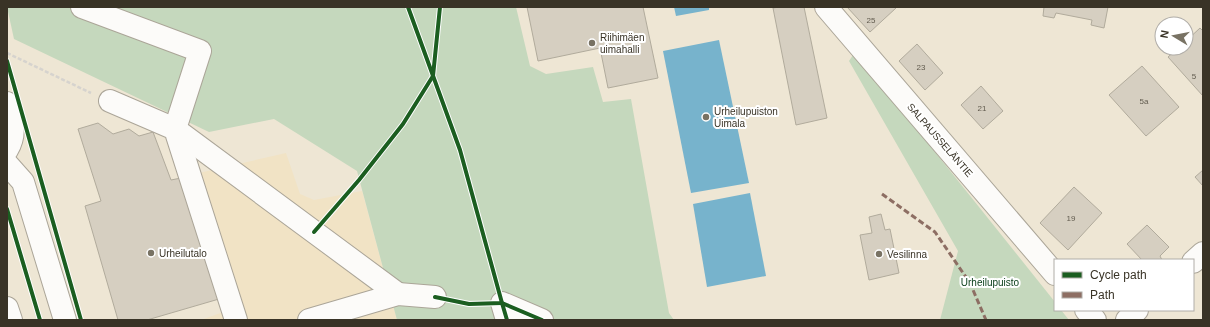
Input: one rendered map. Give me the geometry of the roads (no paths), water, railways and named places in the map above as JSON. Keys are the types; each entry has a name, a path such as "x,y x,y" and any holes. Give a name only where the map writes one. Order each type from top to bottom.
{"street":[{"path":"82,7 200,51 175,129 236,320"},
{"name":"SALPAUSSELÄNTIE","path":"826,7 1054,273"},
{"path":"110,101 175,129 398,294"},
{"path":"7,103 14,124 11,142 7,150"},
{"path":"7,164 23,182 65,320"},
{"path":"1194,261 1203,253"},
{"path":"309,320 336,316 398,294 435,297"},
{"path":"507,320 502,303 542,320"},
{"path":"7,308 11,320"},
{"path":"1087,311 1095,320"},
{"path":"1127,320 1137,311"}],"water":[{"path":"674,7 709,7 709,10 676,16"},
{"name":"Urheilupuiston Uimala","path":"719,40 749,183 691,193 663,51"},
{"path":"750,193 766,276 707,287 693,204"}],"place":[{"name":"Riihimäen uimahalli","path":"592,43"},
{"name":"Urheilupuiston Uimala","path":"706,117"},
{"name":"Urheilutalo","path":"151,253"},
{"name":"Vesilinna","path":"879,254"}],"park label":[{"name":"Urheilupuisto","path":"990,282"}]}
